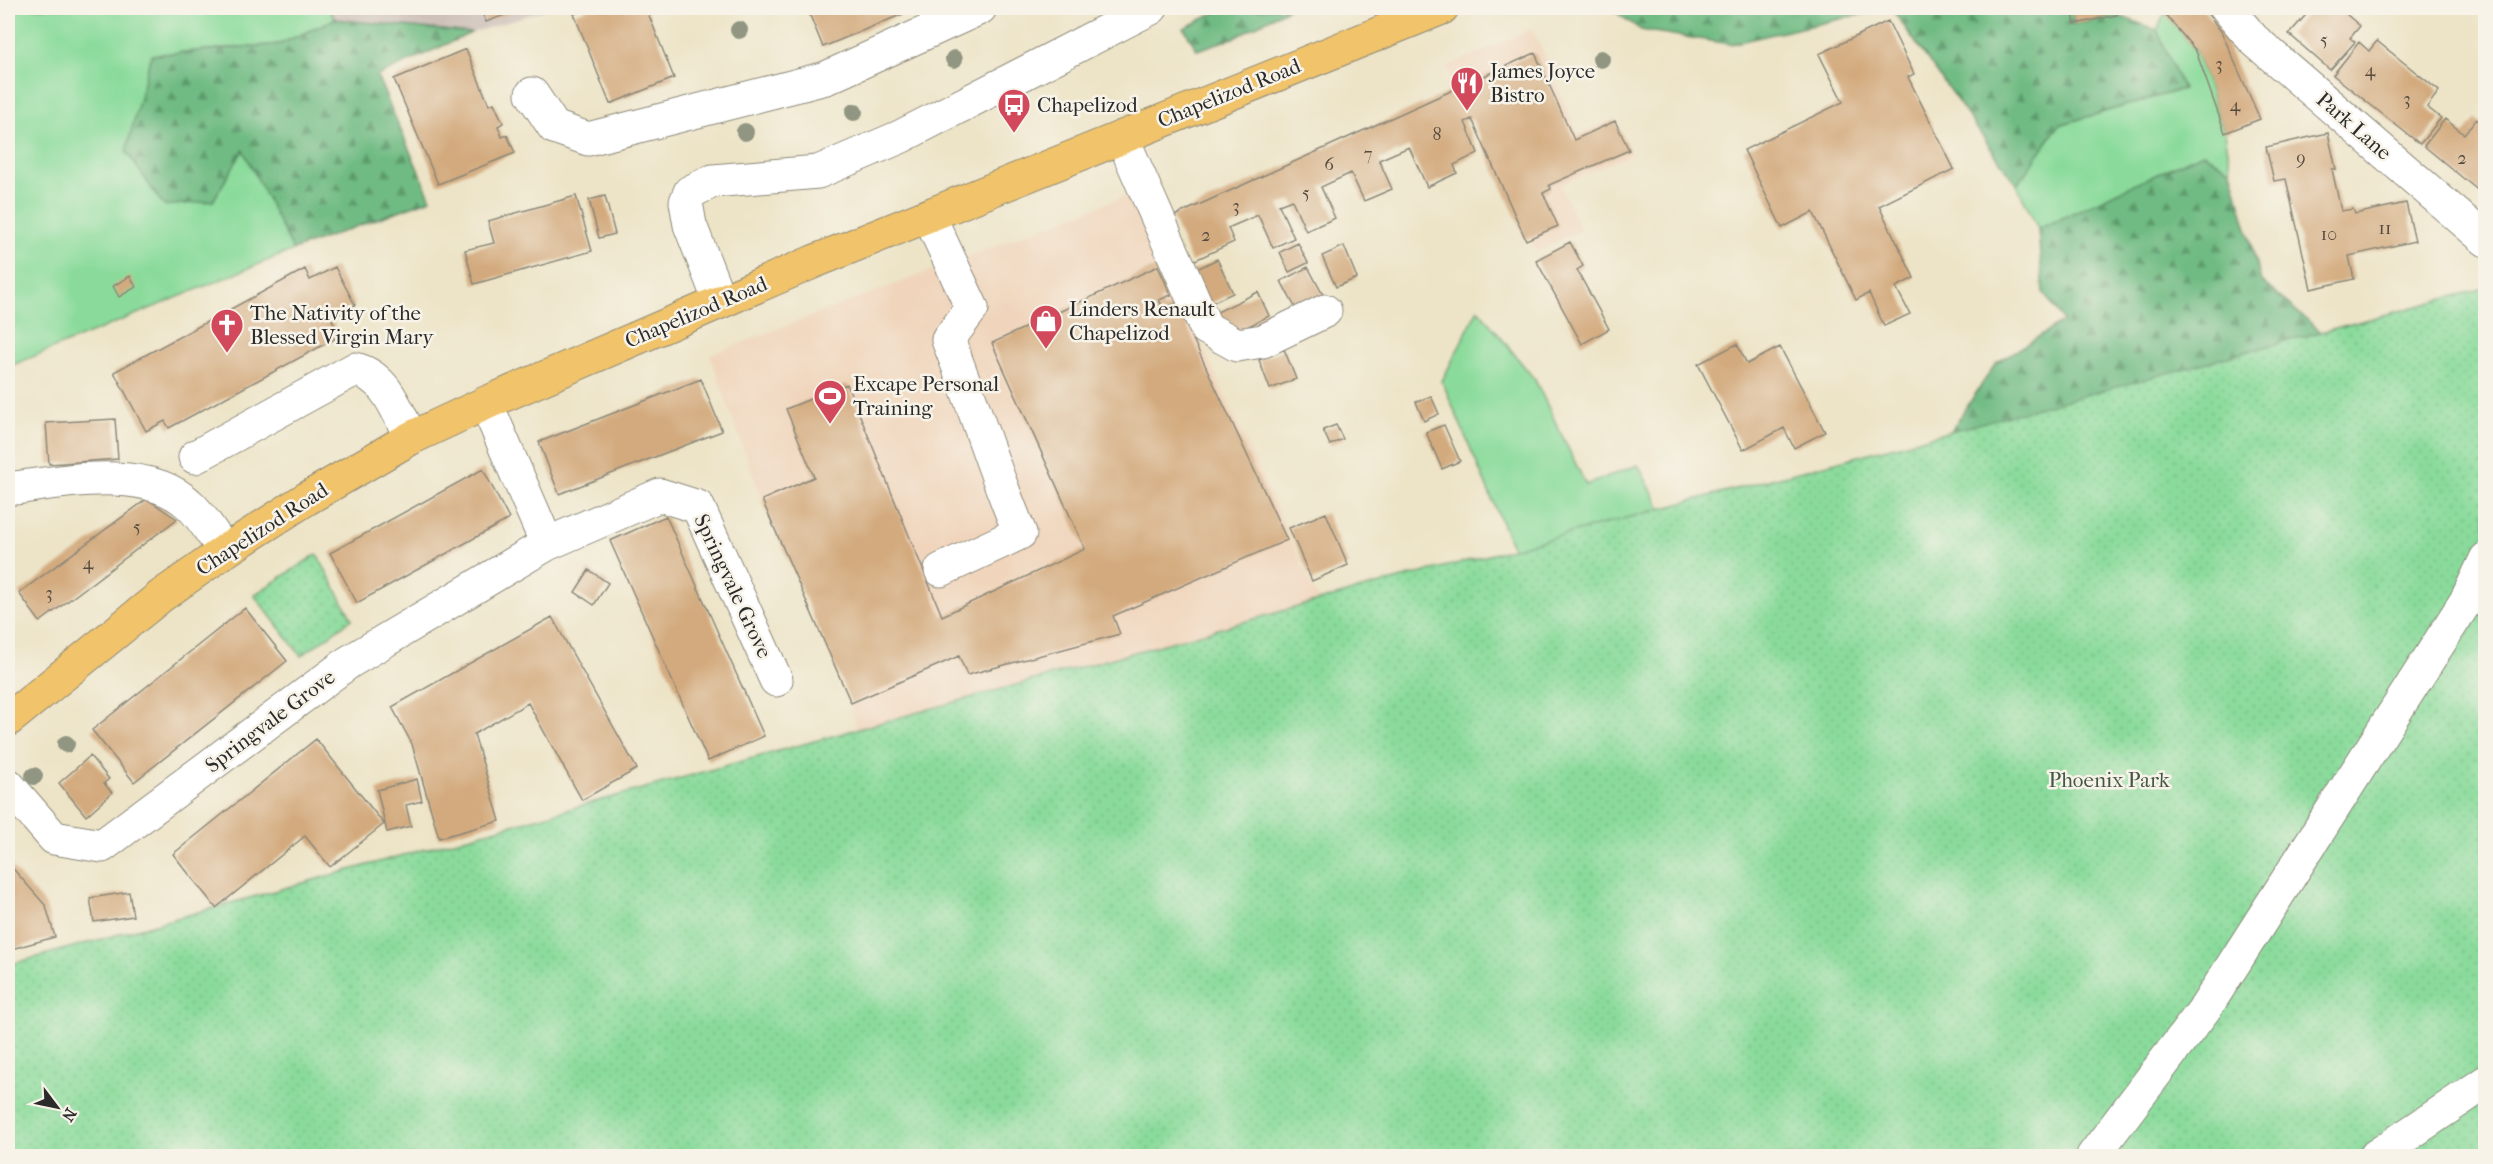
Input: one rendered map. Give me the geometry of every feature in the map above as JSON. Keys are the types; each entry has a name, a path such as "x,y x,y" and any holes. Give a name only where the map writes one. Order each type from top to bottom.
{"main road":[{"name":"Chapelizod Road","path":"8,720 161,596 225,551 306,499 411,438 486,403 720,302 1442,8"}],"street":[{"path":"720,302 690,225 686,202 690,192 712,181 818,172 900,137 1151,8"},
{"name":"Park Lane","path":"2227,8 2253,39 2486,240"},
{"path":"532,94 554,127 588,139 826,78 971,9"},
{"path":"1122,137 1206,328 1237,345 1263,341 1325,312"},
{"path":"929,216 972,309 948,340 973,403 995,474 1020,533 941,570"},
{"path":"195,457 355,369 368,372 383,384 411,438"},
{"path":"486,403 547,544"},
{"path":"8,489 76,481 135,479 166,490 191,506 225,551"},
{"name":"Springvale Grove","path":"8,785 54,838 102,846 349,662 547,544 660,495 698,507 776,680"},
{"path":"2093,1156 2206,1007 2466,601 2486,559"},
{"path":"2376,1156 2486,1082"}],"shaded area":[{"path":"329,8 551,8 471,33 335,19"},
{"path":"1533,29 1578,135 1615,119 1631,154 1560,185 1580,230 1537,251 1446,67"},
{"path":"1139,191 1163,261 1319,601 857,731 851,703 762,500 710,355"}],"green space":[{"path":"8,8 329,8 335,19 280,44 151,55 213,201 243,149 293,250 8,367"},
{"path":"1224,8 1289,8 1236,37 1197,50 1184,28"},
{"path":"1610,8 1889,8 1730,44 1641,30"},
{"path":"1891,8 2072,8 2075,24 2117,15 2157,30 2183,89 2059,125 2017,185"},
{"path":"2165,13 2196,51 2225,133 2231,170 2203,153 2038,229 2017,185 2059,125 2183,89 2157,30"},
{"path":"335,19 471,33 377,76 431,199 293,250 243,150 213,201 164,206 126,151 151,55 280,44"},
{"path":"2203,153 2231,170 2261,281 2321,332 1950,432 1996,363 2064,321 2043,292 2038,229"},
{"name":"Phoenix Park","path":"2485,288 2485,1156 8,1156 8,965 1358,590"},
{"path":"1478,309 1535,380 1586,485 1638,465 1661,509 1513,549 1442,381"},
{"path":"317,554 352,619 301,656 254,595"}],"building":[{"path":"480,8 523,8 486,22"},
{"path":"589,8 646,8 674,78 610,104 574,14"},
{"path":"807,8 903,8 905,13 823,47"},
{"path":"2072,8 2115,8 2117,15 2075,24"},
{"path":"2160,8 2203,8 2221,31 2260,119 2225,133 2196,51"},
{"path":"2312,8 2339,8 2360,26 2350,38 2355,42 2330,70 2289,34"},
{"path":"1888,21 1914,74 1908,77 1954,169 1879,206 1914,278 1896,287 1910,314 1884,326 1869,293 1856,300 1813,212 1782,228 1744,150 1843,102 1819,54"},
{"path":"2377,41 2439,91 2427,107 2441,118 2420,144 2333,75 2359,42 2369,51"},
{"path":"466,49 489,105 494,103 503,123 498,126 502,137 507,135 515,153 438,184 394,79"},
{"path":"1535,53 1574,140 1615,121 1629,150 1549,185 1551,189 1543,193 1558,226 1526,240 1472,119 1465,122 1478,153 1454,165 1457,173 1427,187 1409,147 1379,160 1392,189 1364,201 1351,173 1321,187 1335,218 1306,231 1292,200 1279,205 1294,238 1273,248 1258,215 1228,228 1234,242 1191,262 1172,217"},
{"path":"2445,119 2464,134 2476,119 2486,128 2486,197 2424,146"},
{"path":"2328,133 2336,169 2332,169 2341,211 2353,209 2355,214 2406,203 2415,241 2349,256 2354,279 2311,289 2286,179 2274,181 2266,147"},
{"path":"576,196 592,251 474,284 465,250 494,243 488,221"},
{"path":"605,196 615,234 599,238 589,200"},
{"path":"1570,242 1583,266 1577,270 1609,329 1582,344 1536,260"},
{"path":"1298,243 1308,263 1289,272 1280,252"},
{"path":"1344,246 1357,278 1336,287 1322,256"},
{"path":"1217,259 1233,293 1207,305 1191,272"},
{"path":"1158,266 1171,295 1159,300 1164,309 1176,303 1287,540 1113,616 1120,634 967,675 959,656 851,703 762,500 814,477 786,409 847,384 942,616 1085,549 992,343"},
{"name":"The Nativity of the Blessed Virgin Mary","path":"335,267 355,305 331,318 340,336 169,428 165,421 146,431 114,372 305,269 310,280"},
{"path":"1308,267 1323,295 1296,309 1281,281"},
{"path":"130,276 136,287 119,297 113,286"},
{"path":"1258,292 1269,316 1225,338 1213,314"},
{"path":"1737,344 1747,364 1780,347 1825,432 1794,448 1784,428 1743,450 1698,364"},
{"path":"1284,349 1296,379 1270,389 1259,360"},
{"path":"701,379 722,431 559,494 539,442"},
{"path":"1431,396 1439,414 1424,421 1416,402"},
{"path":"115,419 118,459 49,464 46,423"},
{"path":"1336,425 1343,439 1330,445 1323,430"},
{"path":"1444,425 1460,461 1442,469 1426,432"},
{"path":"483,469 509,519 357,603 330,553"},
{"path":"147,499 177,519 40,622 19,593"},
{"path":"1326,513 1348,565 1312,581 1289,528"},
{"path":"666,516 764,736 708,761 610,541"},
{"path":"589,570 608,583 594,605 575,592"},
{"path":"245,608 287,661 134,782 92,730"},
{"path":"552,617 637,769 582,800 528,703 474,734 500,821 439,838 412,744 392,707"},
{"path":"316,739 384,824 330,867 305,836 216,908 173,854"},
{"path":"90,756 109,779 104,783 112,793 86,816 59,783"},
{"path":"417,779 422,801 406,805 411,826 387,832 377,790"},
{"path":"8,863 46,906 55,937 8,950"},
{"path":"129,892 133,916 94,922 90,898"}],"place":[{"name":"James Joyce Bistro","path":"1467,112"},
{"name":"Chapelizod","path":"1014,134"},
{"name":"Linders Renault Chapelizod","path":"1046,350"},
{"name":"The Nativity of the Blessed Virgin Mary","path":"227,354"},
{"name":"Excape Personal Training","path":"830,425"}]}
